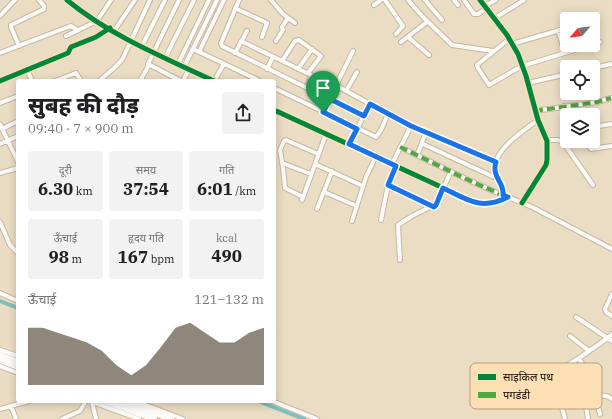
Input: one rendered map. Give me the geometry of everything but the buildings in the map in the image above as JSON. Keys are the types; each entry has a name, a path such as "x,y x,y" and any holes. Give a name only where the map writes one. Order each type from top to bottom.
{"highway":[{"path":"0,355 16,361"},
{"path":"0,360 16,366"},
{"path":"110,403 154,419"},
{"path":"127,403 171,419"}],"street":[{"path":"0,16 15,0"},
{"path":"19,46 11,25 44,9 44,6 39,0"},
{"path":"67,0 97,21 131,41 210,79"},
{"path":"66,36 97,21 111,0"},
{"path":"114,31 135,0"},
{"path":"101,79 122,60 150,0"},
{"path":"142,46 165,0"},
{"path":"141,79 179,0"},
{"path":"165,58 193,1 188,0"},
{"path":"178,64 209,0"},
{"path":"184,67 217,0"},
{"path":"199,52 224,0"},
{"path":"238,0 221,43 223,47 364,116"},
{"path":"271,0 288,18 295,23"},
{"path":"374,5 381,0"},
{"path":"385,0 403,26 396,34"},
{"path":"408,0 452,45 493,51"},
{"path":"425,0 442,20"},
{"path":"454,0 458,6"},
{"path":"464,0 474,14 478,14 496,0"},
{"path":"480,0 495,18 512,44 522,66 535,111 546,140 546,165 522,203"},
{"path":"495,18 524,0"},
{"path":"236,8 267,23 262,37"},
{"path":"276,42 283,30 282,27 288,18"},
{"path":"401,42 428,22"},
{"path":"0,53 69,26 77,30"},
{"path":"0,81 68,53 71,47 96,37 110,28"},
{"path":"512,44 558,30 564,53"},
{"path":"235,53 247,31"},
{"path":"408,37 429,55"},
{"path":"282,61 297,39 321,56 308,74"},
{"path":"509,39 479,62 477,66 488,85 492,85 522,66 568,52"},
{"path":"241,41 308,74 312,77 307,88"},
{"path":"193,49 256,79"},
{"path":"298,69 312,49"},
{"path":"323,112 353,51"},
{"path":"267,69 273,57"},
{"path":"215,79 224,64"},
{"path":"600,67 612,64"},
{"path":"149,65 178,79"},
{"path":"27,69 31,79"},
{"path":"183,79 189,69"},
{"path":"346,91 358,72"},
{"path":"62,79 76,73 80,79"},
{"path":"528,83 560,76"},
{"path":"337,86 411,126 496,162"},
{"path":"276,89 357,129 377,137 388,114"},
{"path":"0,103 16,97"},
{"path":"535,111 597,102 611,98"},
{"path":"349,144 370,104"},
{"path":"276,111 476,203 496,203 508,197"},
{"path":"503,195 504,191 494,170 496,162 509,143 538,120"},
{"path":"16,122 1,127 16,157"},
{"path":"600,127 612,124"},
{"path":"381,220 388,185 394,165 400,147 411,126"},
{"path":"417,155 426,133"},
{"path":"318,154 285,140 280,149 285,188 302,199 326,134"},
{"path":"0,144 16,137"},
{"path":"546,140 558,140 563,142 593,186"},
{"path":"422,143 497,178"},
{"path":"600,147 612,146"},
{"path":"400,147 451,171 474,184 522,203 612,249"},
{"path":"352,221 363,186 376,156"},
{"path":"282,163 311,174"},
{"path":"315,164 363,186"},
{"path":"0,174 16,169"},
{"path":"317,209 332,171"},
{"path":"400,260 397,226 412,216 432,206 435,207 451,171"},
{"path":"388,185 432,206"},
{"path":"324,192 357,206"},
{"path":"0,222 10,244 16,251"},
{"path":"0,293 16,300"},
{"path":"612,294 605,309 606,312 612,316"},
{"path":"576,317 612,341"},
{"path":"571,363 612,334"},
{"path":"570,336 589,351"},
{"path":"0,350 16,355"},
{"path":"579,358 582,363"},
{"path":"0,366 16,372"},
{"path":"602,396 607,396 612,399"},
{"path":"0,409 22,403"},
{"path":"62,419 80,411 85,403"},
{"path":"92,403 96,419"},
{"path":"96,403 139,419"},
{"path":"140,403 183,419"},
{"path":"276,403 318,419"},
{"path":"11,406 16,419"},
{"path":"562,409 565,419"},
{"path":"586,409 588,419"},
{"path":"598,409 600,414"}],"waterway":[{"path":"0,301 16,307"},
{"path":"263,403 304,419"}],"marked path":[{"path":"535,111 597,102 611,98"},
{"path":"400,147 503,195"}],"cycle path":[{"path":"67,0 83,13 119,35 210,79"},
{"path":"480,0 507,35 518,54 526,76 538,120 547,141 546,165 522,203"},
{"path":"0,81 68,53 71,47 96,37 110,28"},
{"path":"276,111 476,203 493,203 508,197"}],"route":[{"path":"330,99 364,116 370,104 411,126 496,162 494,170 495,174 504,191 503,195 508,197 496,203 476,203 443,188 435,207 432,206 388,185 396,166 349,144 357,129 323,112 330,99"}]}
